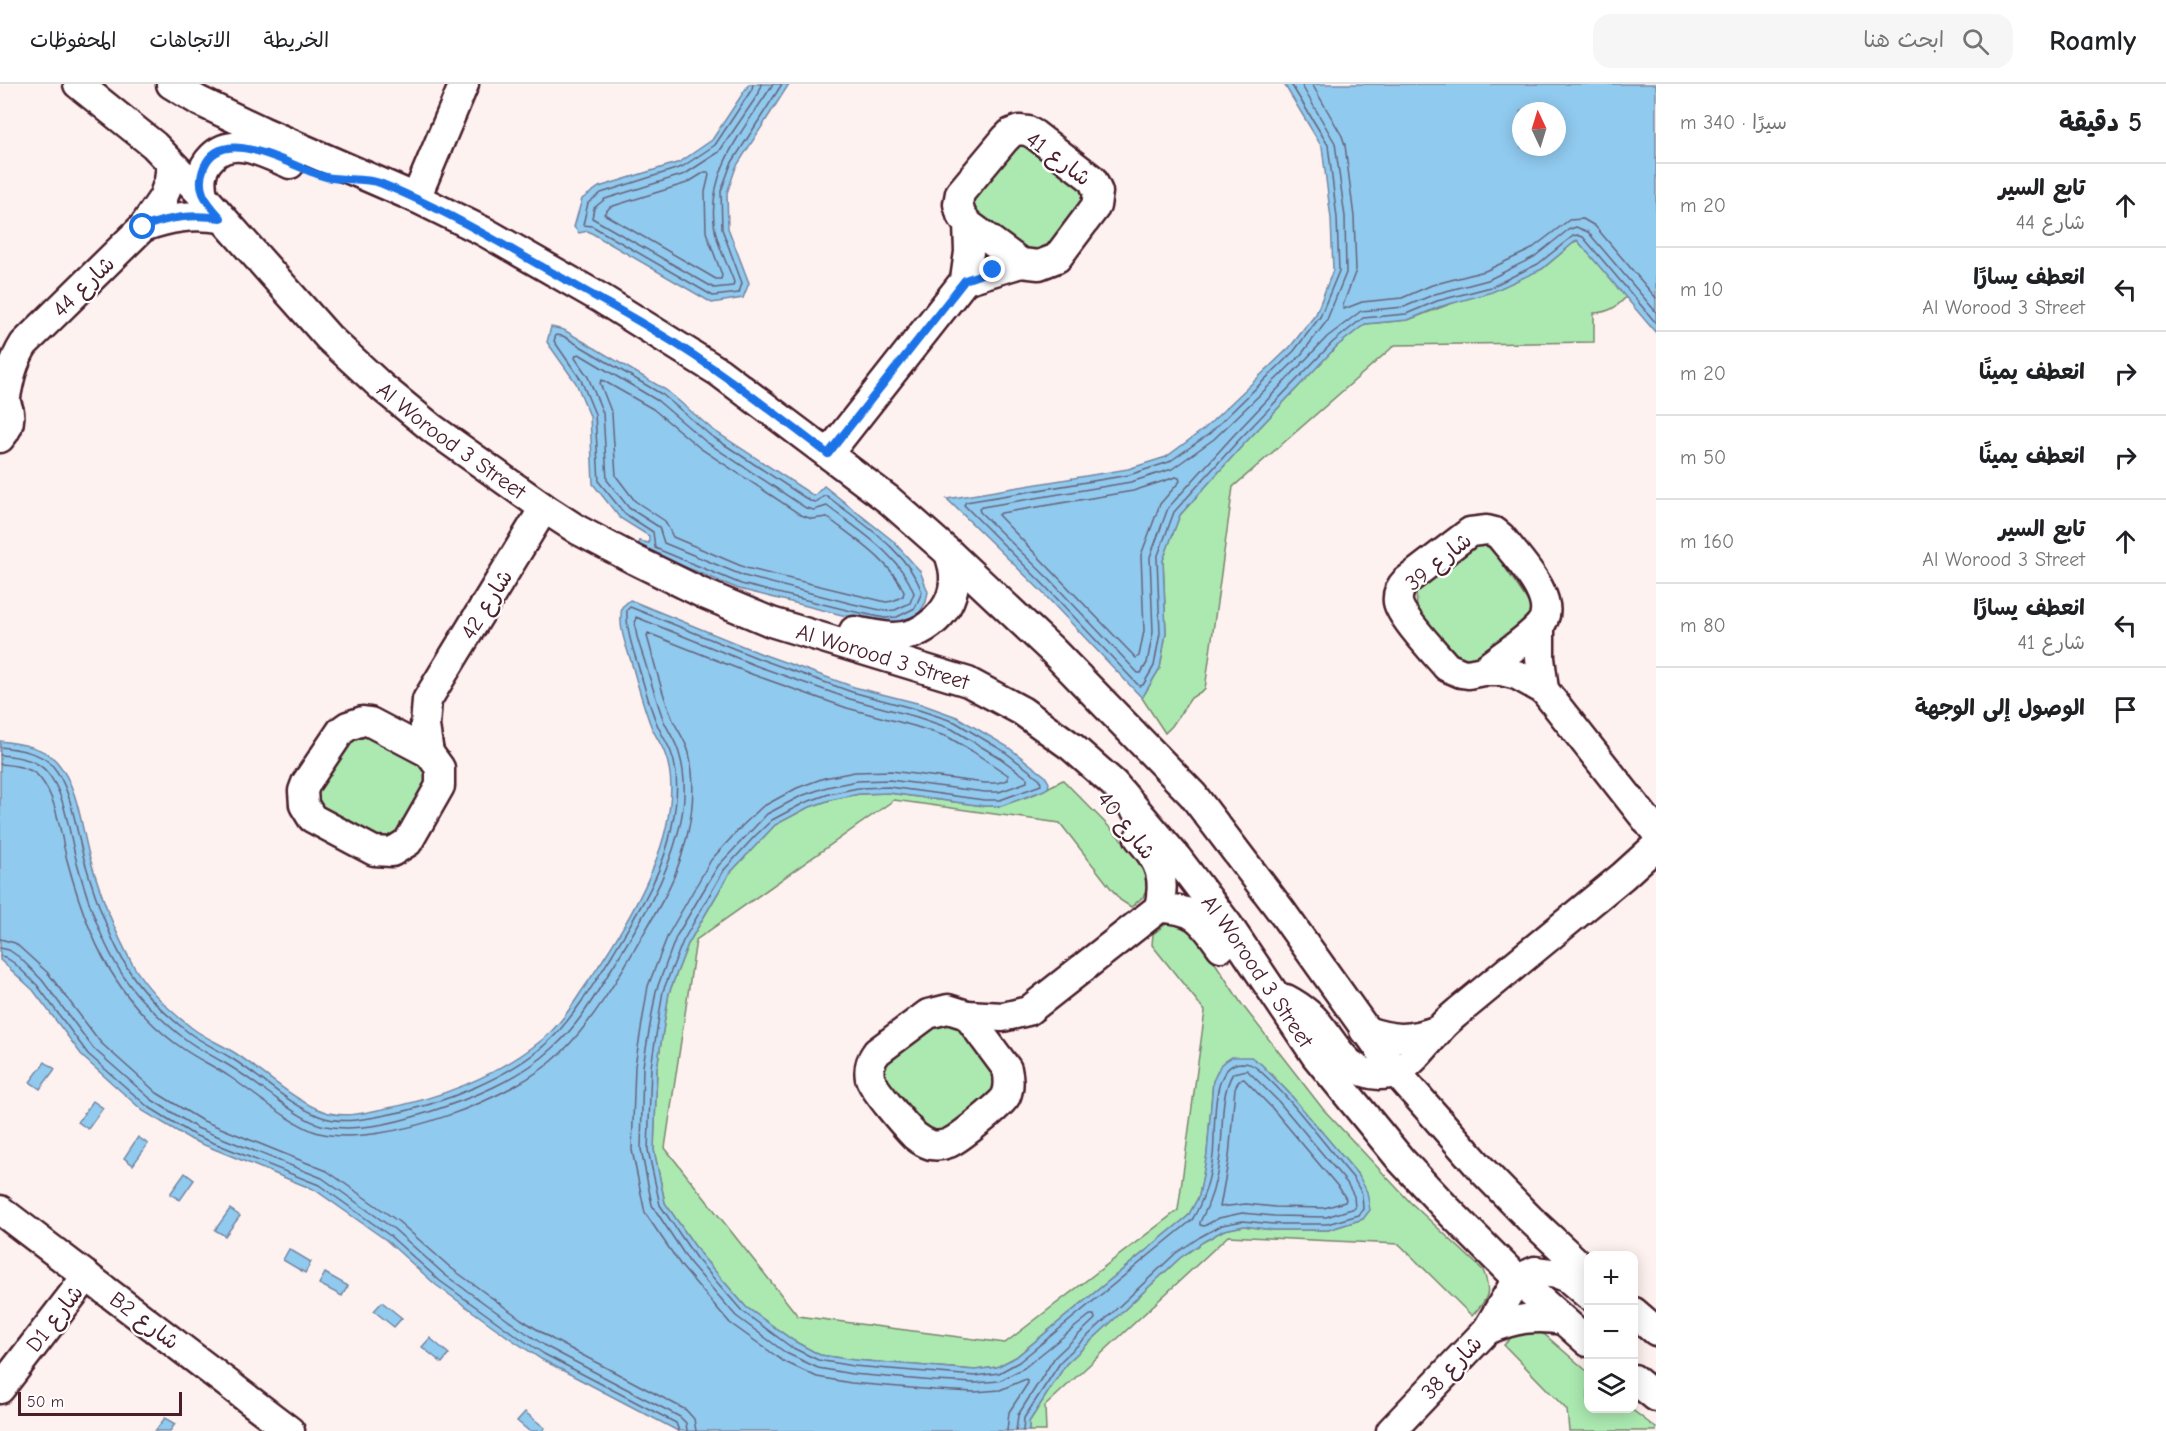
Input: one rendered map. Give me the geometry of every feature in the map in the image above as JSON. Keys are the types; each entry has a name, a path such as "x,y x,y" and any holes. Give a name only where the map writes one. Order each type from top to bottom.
{"street":[{"name":"Al Worood 3 Street","path":"78,84 154,145 203,196 329,338 383,388 433,429 544,508 578,530 644,564 702,593 771,622 968,682 1022,711 1072,747 1114,784 1177,858 1228,925 1316,1056 1401,1160 1517,1279 1584,1338"},
{"path":"171,84 199,101 416,198 484,232 661,334 728,379 889,500 1052,650 1193,795 1282,912 1396,1072 1484,1172 1584,1269"},
{"path":"416,198 464,84"},
{"name":"شارع 41","path":"1019,130 1035,135 1092,179 1096,185 1098,200 1096,206 1057,258 1039,266 1021,263 965,280 969,252 968,224 961,215 958,204 960,193 967,184 1011,133 1019,130"},
{"path":"203,196 200,179 205,164 217,151 233,146 250,148 326,177 376,182"},
{"name":"شارع 44","path":"0,438 9,425 9,409 3,399 15,358 12,347 143,227 163,198 169,181 171,164"},
{"name":"شارع 44","path":"143,227 181,216 201,215 221,218"},
{"path":"968,224 1021,263"},
{"path":"828,454 965,280"},
{"name":"شارع 42","path":"427,700 400,715 370,722 355,722 341,731 306,783 303,798 307,812 312,818 374,851 392,852 408,842 440,786 440,768 436,759 429,753 425,726 427,700 544,508"},
{"name":"شارع 39","path":"1544,690 1540,658 1540,625 1545,612 1545,604 1541,590 1495,532 1487,530 1470,532 1401,587 1398,595 1401,611 1447,667 1468,674 1483,671 1516,675 1544,690 1656,832"},
{"path":"771,622 839,628 892,637 916,633 936,620 950,600 954,576 949,553"},
{"path":"1483,671 1540,625"},
{"path":"370,722 429,753"},
{"name":"شارع 40","path":"1072,747 1103,796 1156,859 1162,875 1163,892 1159,908"},
{"path":"1028,1011 1014,1039 1007,1069 1009,1087 1006,1095 999,1105 951,1143 940,1145 921,1141 871,1081 869,1070 871,1060 877,1052 928,1014 948,1009 967,1015 1004,1017 1028,1011 1159,908 1187,911 1199,918 1241,971 1273,995 1288,1000 1314,1018 1355,1069 1369,1074 1384,1075 1396,1072 1427,1046 1438,1030 1656,846"},
{"path":"967,1015 1007,1069"},
{"path":"1364,1030 1401,1039 1420,1037 1438,1030"},
{"name":"B2 شارع","path":"0,1210 291,1431"},
{"path":"1517,1279 1535,1271 1558,1274 1568,1278 1584,1292"},
{"name":"D1 شارع","path":"0,1389 87,1276"},
{"name":"شارع 38","path":"1391,1431 1487,1329 1517,1279"},
{"path":"1638,1315 1656,1331"},
{"path":"1487,1329 1521,1318 1542,1317 1563,1320"},
{"path":"1638,1335 1656,1343"},
{"path":"1638,1382 1656,1397"}],"green space":[{"path":"1017,141 1084,180 1088,196 1048,249 1032,256 970,209 974,192"},
{"path":"1577,240 1626,297 1612,309 1594,313 1594,342 1395,345 1233,487 1205,689 1191,698 1165,733 1142,698 1160,668 1166,633 1163,560 1180,515 1337,346 1365,324 1408,320 1542,269"},
{"path":"1472,546 1488,547 1495,553 1532,607 1531,616 1476,661 1468,663 1453,655 1417,607 1416,591 1421,584"},
{"path":"362,729 424,763 431,777 397,838 382,844 315,803 317,787 347,738"},
{"path":"1063,780 1142,858 1148,885 1143,897 1131,907 1120,900 1060,823 894,800 696,940 665,1148 798,1316 1005,1343 1178,1210 1205,1011 1152,945 1153,934 1166,924 1186,925 1197,935 1243,1006 1323,1109 1410,1202 1483,1270 1487,1295 1472,1316 1399,1244 1228,1236 1045,1406 1046,1431 1029,1431 1029,1422 1066,1364 1180,1258 1203,1242 1224,1230 1244,1226 1273,1230 1328,1230 1363,1219 1359,1176 1289,1093 1261,1064 1213,1081 1207,1154 1199,1196 1188,1216 1016,1357 997,1367 975,1370 820,1355 794,1341 746,1307 701,1255 665,1203 654,1150 657,1068 669,993 688,944 729,874 775,825 807,808 830,800 859,794 889,793 984,806 1001,806 1035,794"},
{"path":"936,1022 959,1025 999,1075 999,1091 947,1133 930,1136 884,1082 883,1066"},
{"path":"1524,1331 1537,1331 1545,1335 1584,1369 1584,1413 1636,1413 1656,1428 1656,1431 1569,1431 1567,1410 1504,1345 1513,1336"}],"water":[{"path":"749,84 789,84 736,167 727,193 728,228 749,283 743,298 712,303 588,231 579,233 574,227 582,199 599,187 680,162 712,140"},
{"path":"1284,84 1656,84 1656,333 1577,240 1542,269 1492,292 1439,307 1408,320 1365,324 1337,346 1180,515 1163,560 1166,633 1160,668 1142,698 1040,590 947,499 1128,469 1166,457 1204,429 1290,347 1316,314 1333,270 1331,219 1322,147"},
{"path":"551,327 564,330 666,390 713,430 814,496 824,486 892,540 920,571 928,592 926,602 919,614 898,623 884,624 850,617 739,589 639,548 639,541 649,543 649,536 620,518 593,484 590,416 576,383 547,342"},
{"path":"630,600 762,654 854,687 921,704 957,717 1008,747 1045,776 1049,783 1048,788 1042,791 1001,806 984,806 889,793 859,794 807,808 775,825 729,874 688,944 669,993 657,1068 654,1150 665,1203 701,1255 746,1307 794,1341 820,1355 975,1370 997,1367 1016,1357 1188,1216 1199,1196 1207,1154 1213,1081 1221,1064 1232,1057 1251,1057 1261,1064 1289,1093 1359,1176 1367,1192 1370,1210 1363,1219 1328,1230 1273,1230 1244,1226 1224,1230 1203,1242 1180,1258 1066,1364 1029,1422 1029,1431 678,1431 541,1359 436,1285 386,1240 315,1190 192,1140 143,1111 84,1058 33,990 0,960 0,741 38,749 52,757 64,772 74,795 89,855 108,912 133,965 152,991 192,1028 235,1053 301,1100 312,1107 330,1113 350,1115 364,1113 400,1106 443,1093 505,1065 548,1035 573,1005 631,913 652,871 666,828 671,791 670,772 664,750 648,718 624,641 622,607"},
{"path":"45,1062 55,1069 40,1089 30,1082"},
{"path":"93,1101 103,1108 88,1129 78,1122"},
{"path":"138,1137 148,1144 133,1165 124,1158"},
{"path":"185,1173 194,1180 180,1200 170,1194"},
{"path":"230,1209 240,1216 225,1236 215,1230"},
{"path":"289,1249 311,1262 305,1273 283,1260"},
{"path":"325,1273 348,1286 342,1296 319,1284"},
{"path":"382,1302 402,1318 394,1327 374,1311"},
{"path":"430,1338 449,1354 442,1363 422,1347"},
{"path":"525,1412 545,1428 542,1431 529,1431 517,1421"},
{"path":"165,1418 175,1424 170,1431 155,1431"}],"route":[{"path":"143,227 181,216 201,215 221,218 203,196 200,179 205,164 217,151 233,146 250,148 326,177 376,182 416,198 484,232 661,334 774,412 828,454 965,280 993,270"}]}
